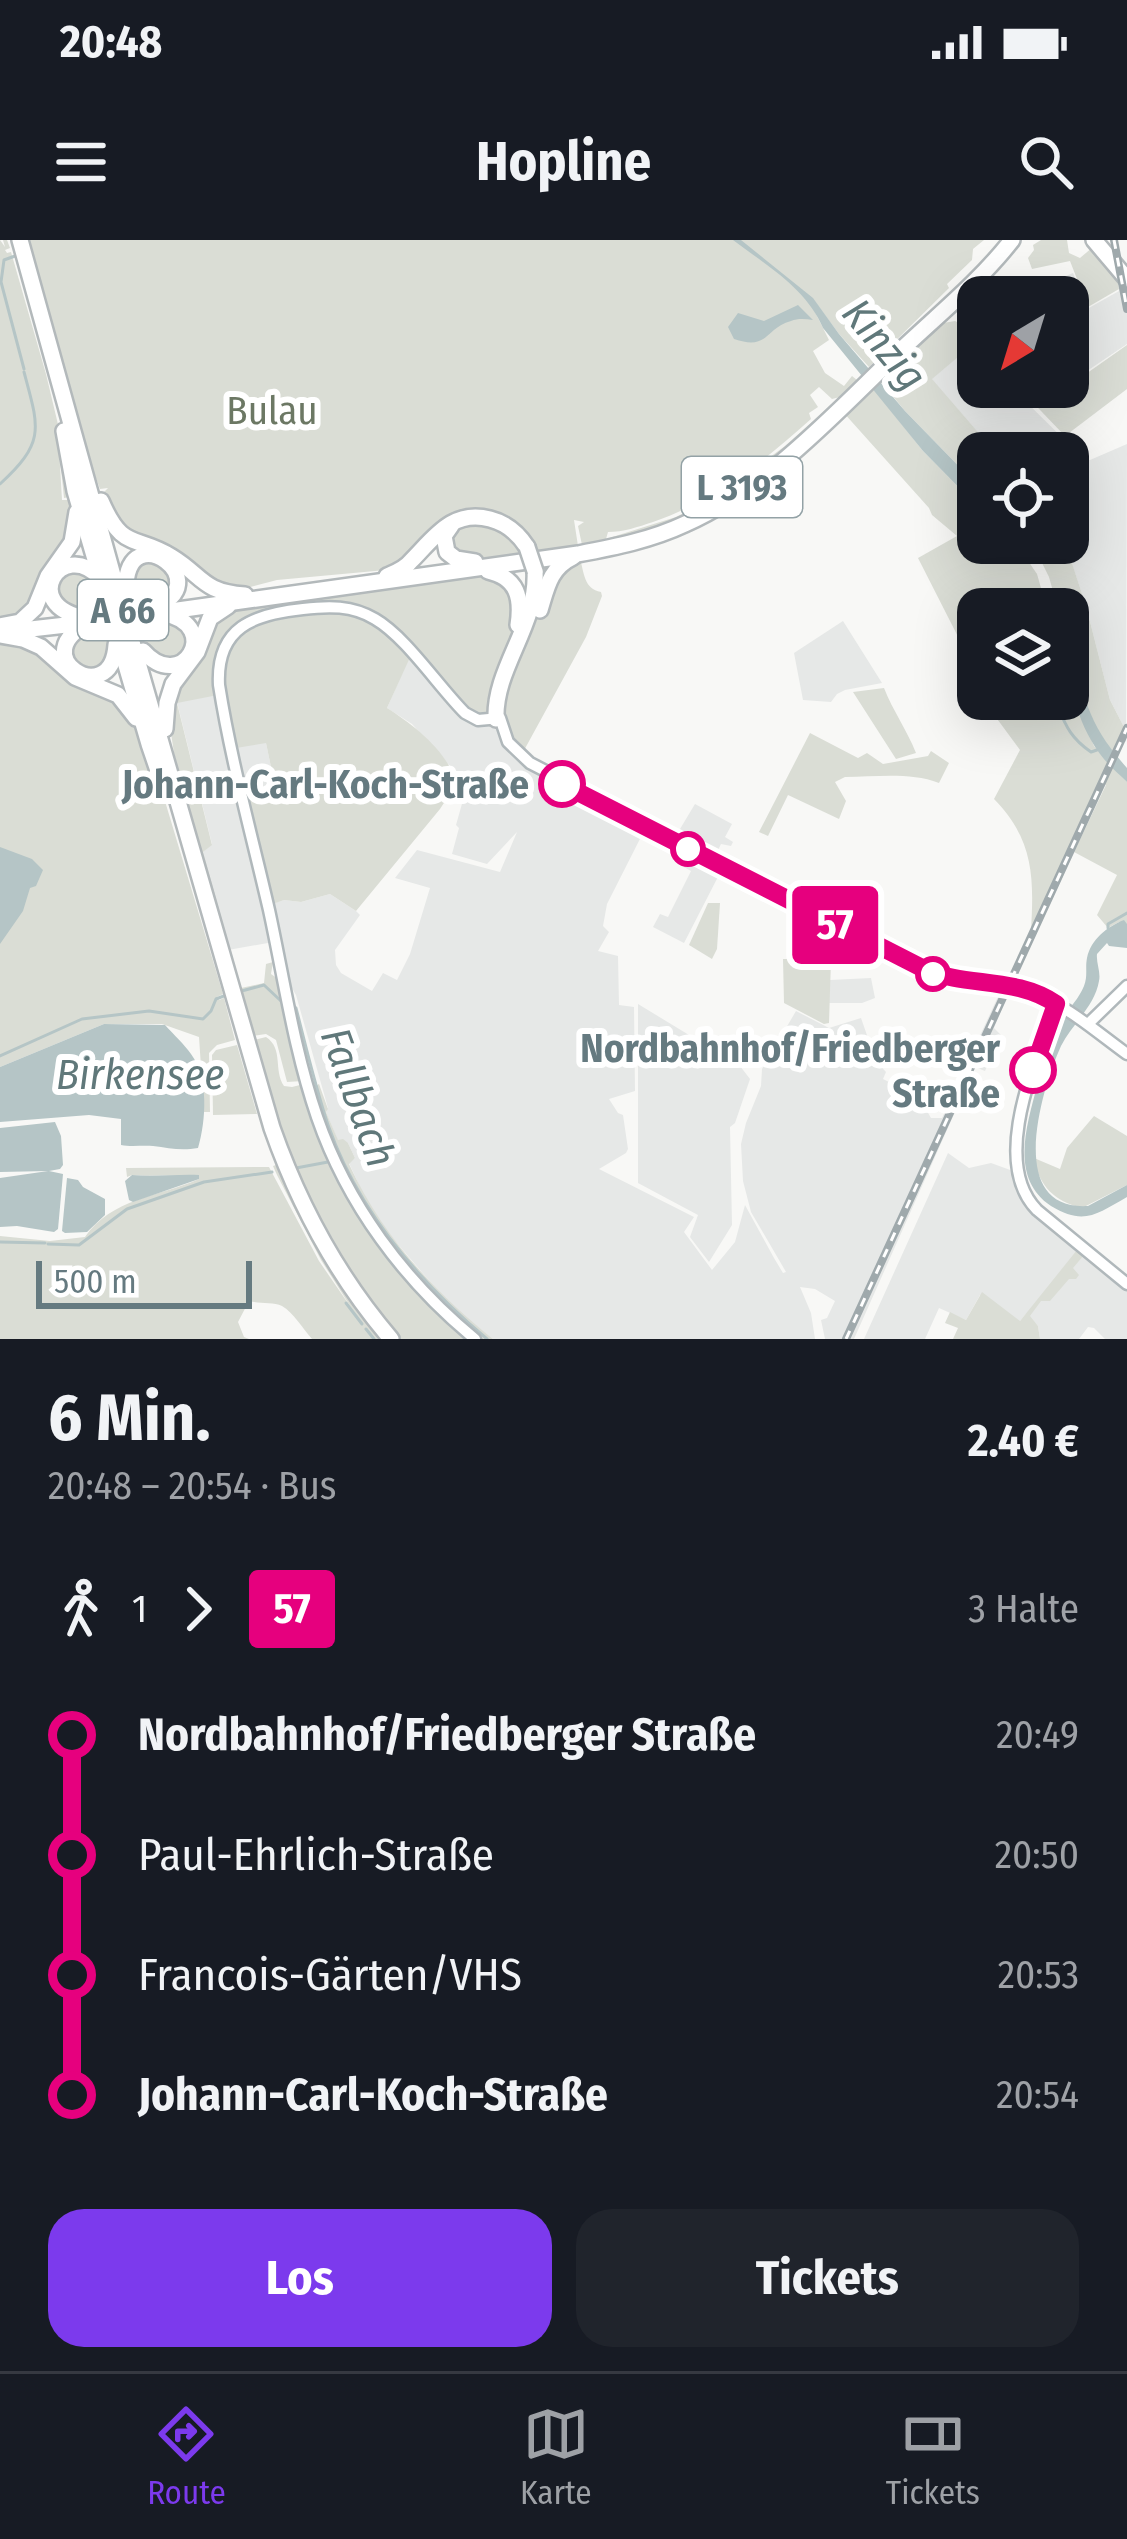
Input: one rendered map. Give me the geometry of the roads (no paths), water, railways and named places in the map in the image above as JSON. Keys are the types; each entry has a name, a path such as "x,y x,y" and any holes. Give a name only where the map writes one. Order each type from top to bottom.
{"highway":[{"name":"L 3193","path":"879,368 990,266 1008,240"},
{"name":"L 3193","path":"248,598 578,554 680,527 746,490 786,458 1008,240"},
{"path":"990,266 1029,240"},
{"name":"A 66","path":"15,241 176,810 272,1128 295,1187 339,1268 387,1339"},
{"path":"1096,243 1127,276"},
{"name":"L 3193","path":"0,630 478,566 642,535 721,500 759,474 857,389"},
{"path":"64,411 110,520 126,538 171,557 209,587 248,598"},
{"path":"0,630 32,613 48,576 69,549 76,523 75,491 64,411"},
{"path":"95,488 165,729 176,810"},
{"path":"75,491 148,744"},
{"path":"387,576 406,566 433,536 458,520 474,517 500,522 527,547 535,572 533,602 489,714 492,719"},
{"path":"458,520 446,532 447,552 459,561 504,575 518,591 520,612 512,660"},
{"path":"512,660 536,621 553,573 578,554"},
{"path":"126,588 128,571 140,557 159,556 172,564 177,578 172,595 146,612"},
{"path":"96,618 68,614 53,603 50,588 61,569 75,564 90,568 101,580"},
{"path":"165,729 171,689 197,652 208,620 220,609 248,598"},
{"path":"143,651 154,662 169,667 185,660 194,647 194,632 187,622 146,612"},
{"path":"96,618 73,632 65,644 66,660 75,672 91,676 106,670 115,657 117,637"},
{"path":"0,630 35,644 75,677 118,695 131,710 176,810"},
{"path":"492,719 506,676"}],"street":[{"path":"476,1339 405,1270 374,1229 350,1191 316,1116 219,685 220,663 230,639 261,615 330,607 356,610 383,624 462,711 492,719 513,749 535,766 929,968 1022,988 1060,1006 1127,1054"},
{"path":"1084,1022 1127,986"},
{"path":"1060,1006 1030,1080 1016,1162 1026,1198 1127,1284"}],"water":[{"path":"733,240 741,240 813,298 905,411 957,464 957,486 823,328 807,301"},
{"path":"798,305 813,320 783,324 761,340 734,339 728,327 738,313 764,321"},
{"path":"1089,709 1127,768 1127,782 1103,758 1081,720 1089,720"},
{"path":"0,847 32,859 43,870 0,944"},
{"path":"1124,920 1127,948 1107,943 1097,954 1097,990 1053,1065 1039,1116 1038,1169 1046,1189 1062,1202 1088,1206 1127,1185 1127,1197 1098,1213 1073,1215 1051,1206 1030,1181 1025,1166 1026,1134 1048,1047 1084,986 1089,951 1101,935"},
{"name":"Birkensee","path":"104,1024 165,1025 188,1050 203,1087 198,1148 121,1145 121,1119 89,1115 0,1122 0,1067"},
{"path":"55,1122 63,1165 49,1171 63,1174 58,1229 0,1227 0,1178 48,1171 0,1172 0,1128"},
{"path":"132,1175 199,1175 199,1179 133,1202 125,1181"},
{"path":"67,1178 105,1199 105,1215 87,1232 62,1231"}],"waterway":[{"path":"15,256 4,260 1,282 24,369"},
{"path":"0,484 25,457 35,433 24,372"},
{"path":"1064,720 1074,737 1091,752 1097,750"},
{"path":"1108,928 1127,913"},
{"name":"Fallbach","path":"238,992 264,985 281,1001"},
{"name":"Fallbach","path":"0,1056 82,1019 149,1011 203,1019 216,999 229,994"},
{"name":"Fallbach","path":"290,1004 296,1008 328,1125 356,1187 414,1268 487,1339"},
{"path":"296,1168 328,1162"},
{"path":"48,1244 79,1245 127,1209 204,1182 272,1172"},
{"path":"0,1242 45,1243"},
{"path":"346,1303 362,1324"},
{"path":"366,1329 374,1339"}],"railway":[{"path":"1114,240 1127,309"},
{"path":"846,1339 1127,728"}],"place":[{"name":"Johann-Carl-Koch-Straße","path":"562,784"},
{"name":"Nordbahnhof/Friedberger Straße","path":"1033,1070"}],"water label":[{"name":"Kinzig","path":"885,344"}],"park label":[{"name":"Bulau","path":"272,410"}]}
